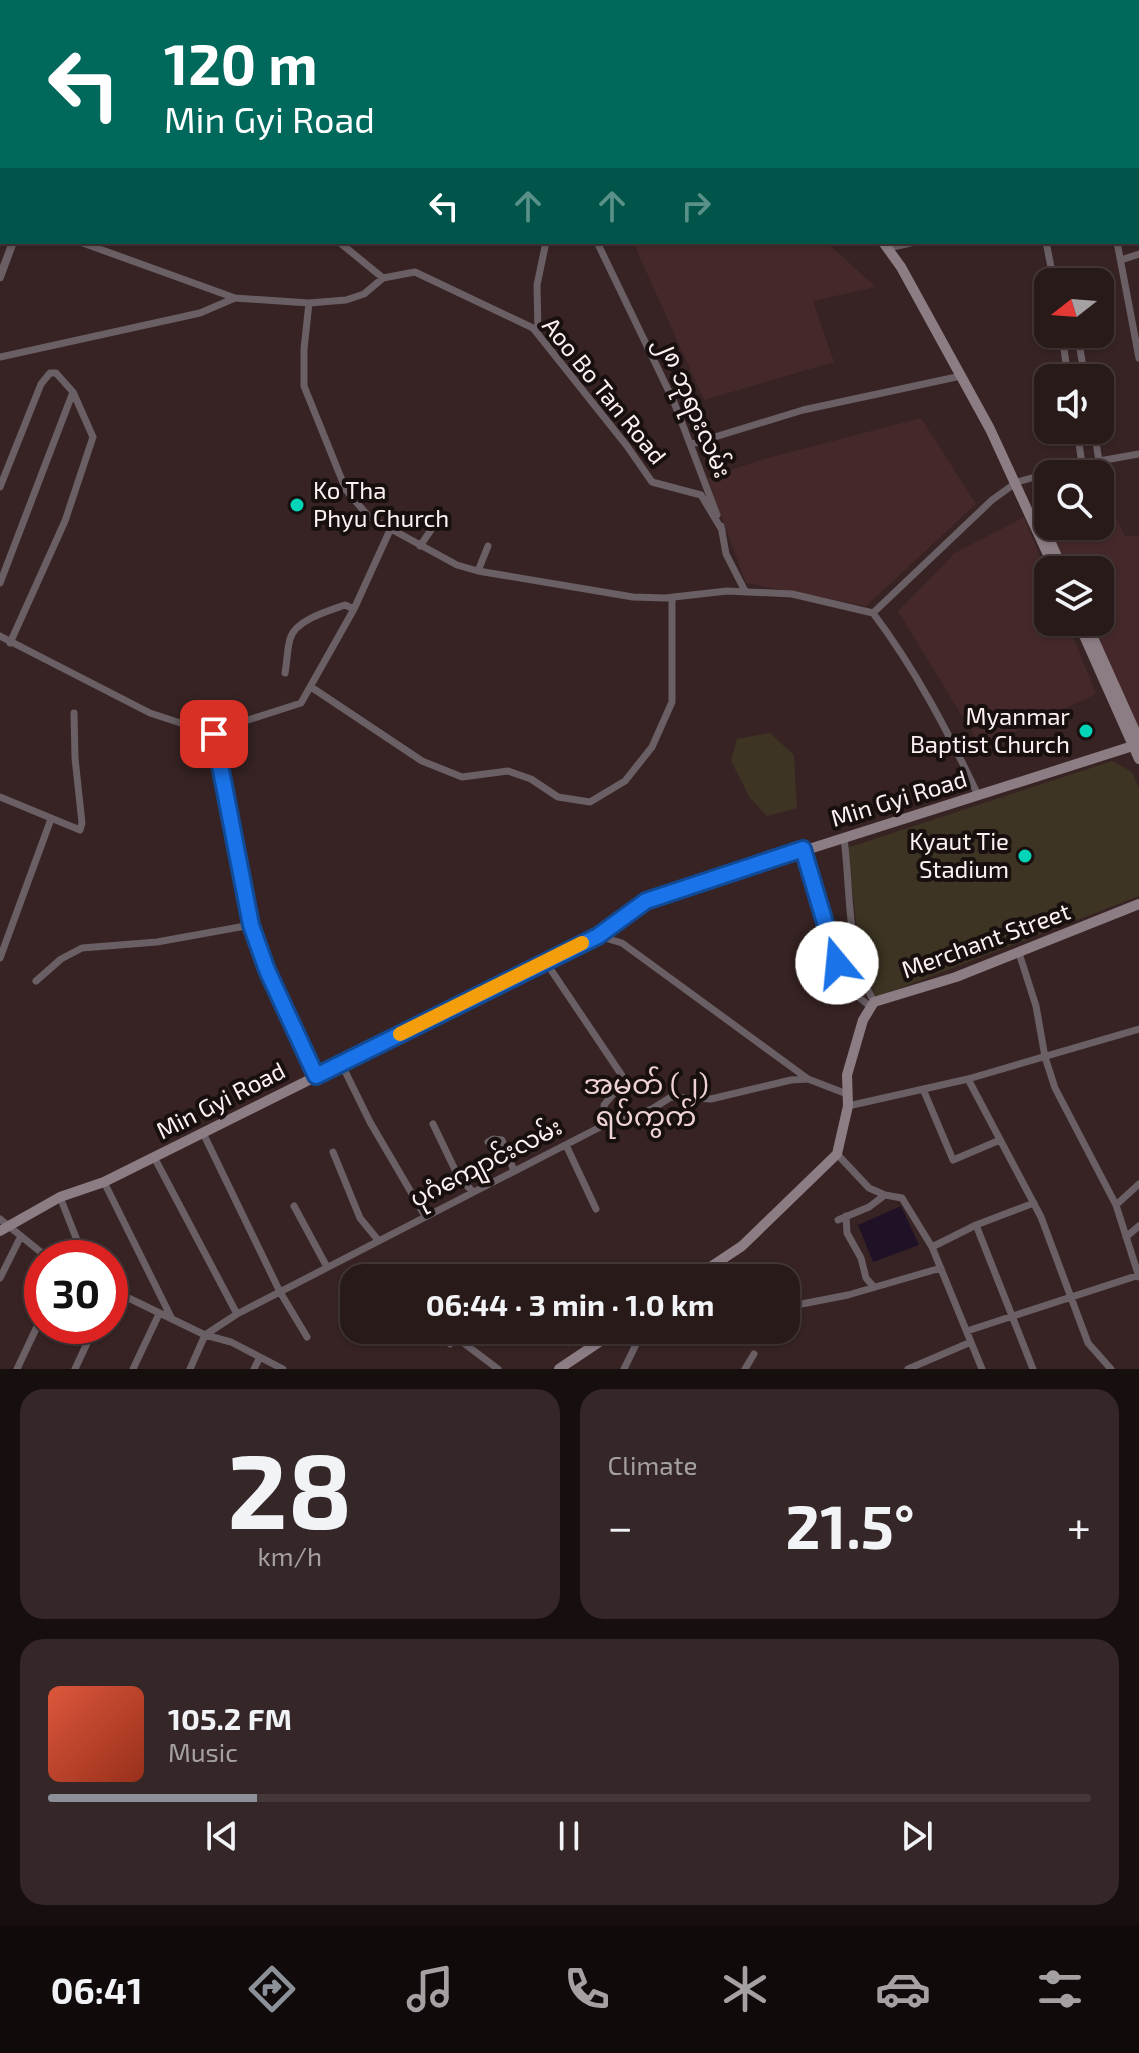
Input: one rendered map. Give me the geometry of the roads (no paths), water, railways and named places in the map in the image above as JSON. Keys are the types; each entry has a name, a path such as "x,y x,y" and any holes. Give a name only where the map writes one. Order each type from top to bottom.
{"main road":[{"path":"892,244 1020,480 1050,556"},
{"path":"892,244 968,374 1056,556"},
{"path":"1085,636 1137,743"},
{"path":"1092,636 1137,743 1139,759"},
{"name":"Min Gyi Road","path":"3,1226 60,1197 104,1182 598,936 646,901 1137,743"},
{"name":"Merchant Street","path":"872,1004 956,977 1139,904"},
{"path":"715,1264 742,1246 837,1154 848,1106 847,1075 863,1020 872,1004"},
{"path":"559,1369 596,1344"}],"street":[{"path":"0,277 12,244"},
{"path":"86,244 235,298"},
{"path":"341,244 383,278"},
{"path":"538,334 537,285 546,244"},
{"name":"၂၈ ဘုရားလမ်း","path":"598,244 692,444 722,530 726,554 745,591"},
{"path":"1046,244 1051,268"},
{"path":"1117,244 1139,358"},
{"path":"1121,260 1139,254"},
{"name":"Aoo Bo Tan Road","path":"235,298 309,303 355,297 364,294 383,278 415,272 533,328 652,482 701,495 722,530"},
{"path":"0,357 200,313 235,298"},
{"path":"309,303 304,386 346,490 369,517 457,565 478,571 633,597 672,598 745,591 792,594 873,613 922,686 978,795"},
{"path":"1080,349 1083,364"},
{"path":"0,487 41,384 50,373 56,373 73,392 93,437 65,521 10,643"},
{"path":"692,444 803,410 961,376"},
{"path":"0,583 73,392"},
{"path":"1105,460 1139,454"},
{"path":"873,613 992,500 1020,480 1034,476"},
{"path":"214,734 223,728 301,703 354,609 390,530"},
{"path":"420,546 431,530"},
{"path":"478,571 488,546"},
{"path":"311,687 422,761 448,772 462,777 508,771 531,779 558,797 590,802 625,781 652,747 672,702 672,598"},
{"path":"285,673 290,636 300,626 345,605 354,609"},
{"path":"0,636 150,713 214,734"},
{"path":"0,797 80,830 74,713"},
{"path":"214,734 251,925 267,970 316,1076"},
{"path":"0,958 51,819"},
{"path":"844,838 858,959 872,1004"},
{"path":"803,849 845,987 872,1004"},
{"path":"36,981 61,959 82,948 157,942 251,925"},
{"path":"598,936 622,943 808,1079 847,1094"},
{"path":"967,1331 1139,1276 1116,1205 1055,1088 1045,1057 1036,1006 1019,953"},
{"path":"545,961 625,1080 604,1105 606,1124"},
{"path":"848,1106 968,1079 1139,1029"},
{"path":"341,1063 370,1122 425,1216"},
{"name":"ပုဂံကျောင်းလမ်း","path":"205,1335 237,1314 606,1124 652,1109 671,1097 711,1099 791,1080 808,1079"},
{"path":"968,1079 1034,1203 1088,1343 1111,1369"},
{"path":"923,1089 953,1160 1000,1140"},
{"path":"433,1124 458,1176 472,1191"},
{"path":"203,1133 280,1292 307,1337"},
{"path":"488,1142 502,1140 514,1171"},
{"path":"566,1145 596,1209"},
{"path":"333,1152 360,1218 378,1240"},
{"path":"837,1154 869,1188 902,1198 932,1247 982,1369"},
{"path":"154,1157 237,1314"},
{"path":"104,1182 173,1321"},
{"path":"1116,1205 1139,1184"},
{"path":"874,1287 866,1278 861,1258 842,1218 869,1207 885,1195"},
{"path":"60,1197 77,1240"},
{"path":"932,1247 976,1225 1034,1203"},
{"path":"294,1206 327,1267"},
{"path":"976,1225 1033,1369"},
{"path":"3,1226 26,1240"},
{"path":"1126,1237 1139,1226"},
{"path":"0,1278 21,1236"},
{"path":"800,1304 941,1268"},
{"path":"128,1299 205,1335 231,1342 283,1369"},
{"path":"133,1369 159,1314"},
{"path":"190,1369 205,1335"},
{"path":"908,1369 971,1342"},
{"path":"17,1369 29,1344"},
{"path":"75,1369 87,1344"},
{"path":"465,1344 498,1369"},
{"path":"624,1369 636,1344"},
{"path":"745,1369 754,1354"},
{"path":"254,1369 260,1357"}],"place":[{"name":"Ko Tha Phyu Church","path":"297,505"},
{"name":"Myanmar Baptist Church","path":"1086,731"},
{"name":"Kyaut Tie Stadium","path":"1025,856"}],"district":[{"name":"အမှတ် (၂) ရပ်ကွက်","path":"646,1100"}]}
